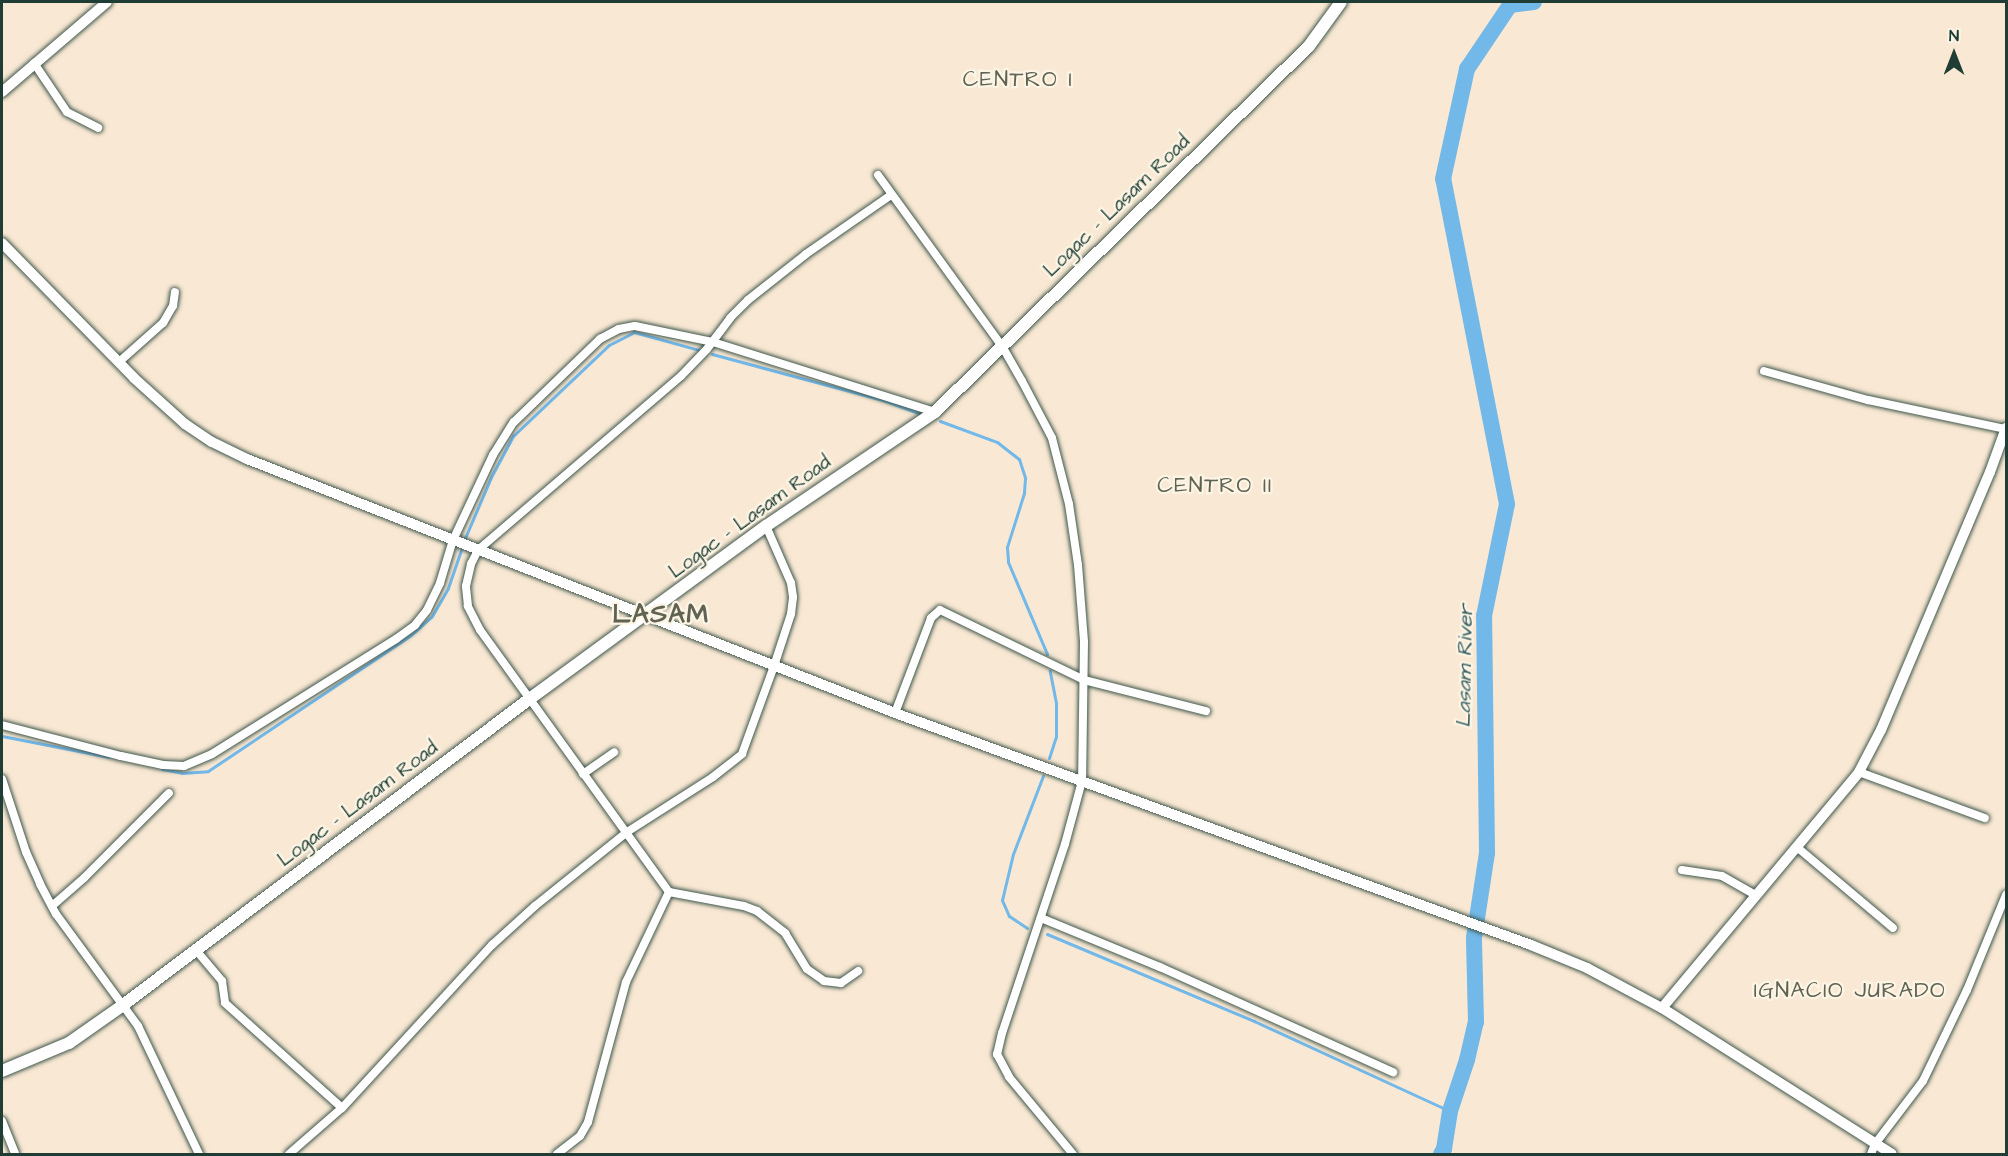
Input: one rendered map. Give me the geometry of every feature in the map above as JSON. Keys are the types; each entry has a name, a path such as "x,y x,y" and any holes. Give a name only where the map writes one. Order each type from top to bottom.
{"main road":[{"name":"Logac - Lasam Road","path":"2,1071 69,1043 123,1005 528,700 648,615 766,526 935,412 1309,46 1341,2"}],"street":[{"path":"2,92 107,2"},
{"path":"34,63 67,112 98,128"},
{"path":"878,175 1002,346 1052,438 1069,504 1078,565 1084,642 1082,781 997,1054 1009,1077 1072,1155"},
{"path":"858,971 841,983 824,981 807,969 785,933 757,911 744,906 669,892 528,700 480,630 468,606 466,585 471,564 478,549 681,376 748,300 806,254 891,195"},
{"path":"2,243 119,362 185,424 212,442 247,459 895,713 1416,901 1587,968 1662,1008 1873,1149 1892,1155"},
{"path":"119,362 163,323 172,306 175,291"},
{"path":"2,725 52,740 163,765 183,766 193,763 345,672 415,625 427,610 440,583 453,540 493,454 514,422 600,339 619,329 634,326 713,342 935,412"},
{"path":"1662,1008 1860,772 1885,719 2006,429 1868,400 1764,370"},
{"path":"289,1155 342,1108 492,945 574,872 627,832 713,777 742,754 791,614 793,597 791,583 766,526"},
{"path":"895,713 928,625 934,614 940,610 1084,680 1206,711"},
{"path":"583,774 614,752"},
{"path":"1860,772 1985,818"},
{"path":"2,779 26,852 52,906 138,1026 199,1155"},
{"path":"52,906 91,872 169,793"},
{"path":"1797,848 1893,928"},
{"path":"1682,870 1722,876 1757,896"},
{"path":"556,1155 580,1136 588,1122 626,982 669,892"},
{"path":"1873,1149 1923,1081 1967,990 2007,895"},
{"path":"1041,918 1160,967 1393,1072"},
{"path":"195,949 222,981 225,1003 342,1108"},
{"path":"2,1121 15,1155"}],"waterway":[{"name":"Lasam River","path":"1441,1154 1444,1149 1450,1111 1467,1060 1476,1022 1474,938 1487,853 1484,616 1507,504 1443,179 1467,69 1510,5 1534,2"},
{"path":"465,538 491,477 513,436 609,345 634,332 699,350"},
{"path":"712,354 883,400 921,414"},
{"path":"940,421 997,442 1019,459 1025,478 1024,493 1007,547 1008,562 1047,654"},
{"path":"162,769 182,773 208,771 411,635 432,616 448,588 461,550"},
{"path":"1049,758 1056,737 1056,703 1050,671"},
{"path":"2,736 109,757"},
{"path":"1027,928 1009,916 1002,900 1013,854 1043,776"},
{"path":"1047,934 1254,1021 1450,1111"}],"district":[{"name":"CENTRO I","path":"1018,80"},
{"name":"CENTRO II","path":"1215,486"},
{"name":"LASAM","path":"661,615"},
{"name":"IGNACIO JURADO","path":"1850,991"}]}
